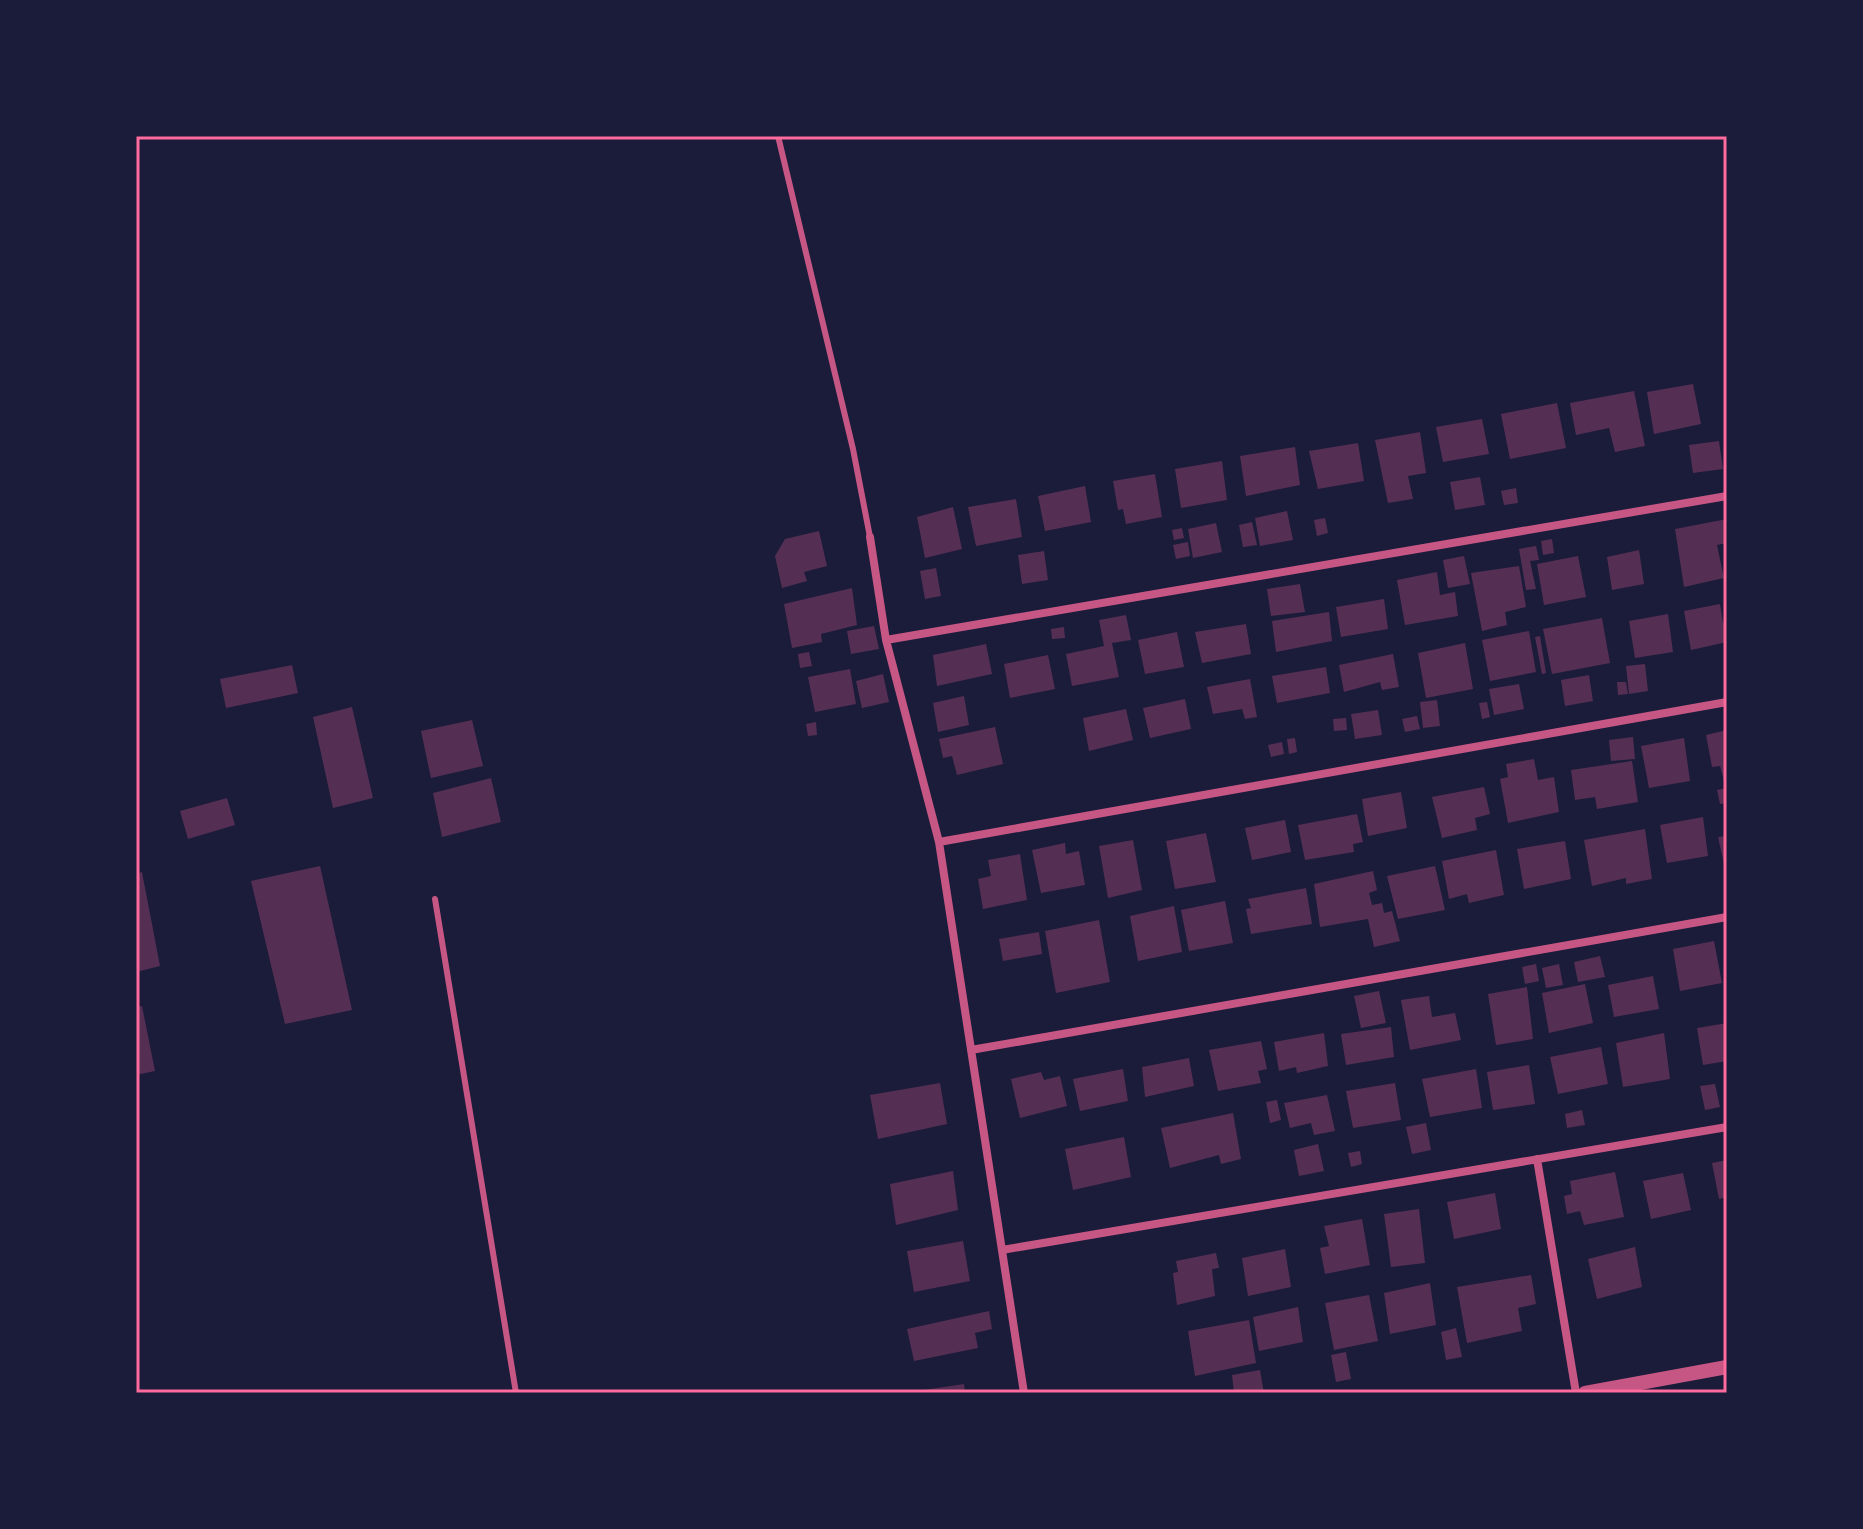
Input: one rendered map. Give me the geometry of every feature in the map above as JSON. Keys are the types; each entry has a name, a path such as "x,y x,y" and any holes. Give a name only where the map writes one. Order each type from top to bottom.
{"street":[{"path":"886,640 1727,496"},
{"path":"870,537 886,640 939,842 1024,1393"},
{"path":"939,842 1727,702"},
{"path":"971,1050 1727,917"},
{"path":"1002,1250 1727,1127"},
{"path":"1537,1159 1576,1393"},
{"path":"1585,1393 1727,1367"}],"lane":[{"path":"778,136 853,449 870,537"},
{"path":"435,899 516,1393"}],"building":[{"path":"1693,384 1701,424 1654,434 1647,392"},
{"path":"1634,391 1645,446 1615,452 1609,428 1576,435 1570,403"},
{"path":"1557,403 1566,448 1510,459 1501,414"},
{"path":"1482,419 1489,454 1443,462 1436,427"},
{"path":"1420,432 1426,473 1408,476 1413,499 1388,503 1375,440"},
{"path":"1719,441 1723,469 1693,473 1689,445"},
{"path":"1358,443 1364,481 1318,489 1309,451"},
{"path":"1295,447 1300,485 1246,496 1240,456"},
{"path":"1222,461 1227,500 1181,508 1175,469"},
{"path":"1155,474 1162,517 1126,524 1123,509 1118,510 1113,481"},
{"path":"1480,477 1485,505 1455,510 1450,482"},
{"path":"1085,486 1091,522 1045,531 1038,496"},
{"path":"1516,488 1518,503 1504,505 1501,491"},
{"path":"1016,499 1022,537 976,546 968,507"},
{"path":"953,507 962,549 925,558 917,517"},
{"path":"1287,511 1293,540 1260,546 1255,518"},
{"path":"1325,518 1328,533 1317,536 1314,520"},
{"path":"1727,519 1727,543 1717,545 1724,578 1684,587 1675,529"},
{"path":"1252,522 1257,545 1243,547 1239,525"},
{"path":"1216,523 1222,552 1193,558 1188,529"},
{"path":"1182,528 1184,538 1174,540 1172,530"},
{"path":"819,531 827,566 804,572 807,581 782,588 775,556 785,539"},
{"path":"1552,539 1554,553 1543,555 1541,541"},
{"path":"1188,542 1190,556 1176,559 1173,545"},
{"path":"1536,546 1539,560 1530,561 1536,589 1526,590 1519,549"},
{"path":"1639,550 1644,584 1612,590 1607,557"},
{"path":"1044,551 1048,580 1022,584 1018,555"},
{"path":"1464,556 1470,584 1448,588 1443,560"},
{"path":"1578,556 1586,597 1544,605 1537,564"},
{"path":"1519,566 1526,607 1505,612 1507,625 1482,631 1471,573"},
{"path":"936,568 941,596 925,599 920,571"},
{"path":"1437,572 1440,595 1455,592 1458,616 1405,625 1397,580"},
{"path":"1300,584 1305,612 1271,616 1267,589"},
{"path":"852,588 857,625 821,634 822,642 792,648 784,604"},
{"path":"1384,599 1388,629 1341,637 1336,607"},
{"path":"1720,604 1723,623 1727,622 1727,642 1691,650 1684,611"},
{"path":"1329,612 1332,641 1276,652 1272,621"},
{"path":"1668,614 1673,652 1635,658 1629,621"},
{"path":"1126,615 1131,640 1112,643 1119,677 1072,686 1066,654 1104,646 1099,620"},
{"path":"1602,618 1610,663 1552,674 1543,629"},
{"path":"1246,624 1251,654 1202,663 1195,632"},
{"path":"874,626 879,649 851,654 847,631"},
{"path":"1064,627 1065,638 1052,639 1051,629"},
{"path":"1529,631 1536,672 1490,681 1482,640"},
{"path":"1177,632 1184,667 1145,674 1138,640"},
{"path":"1540,636 1546,673 1542,674 1535,637"},
{"path":"1465,643 1473,689 1426,698 1418,653"},
{"path":"986,644 992,674 937,686 933,655"},
{"path":"809,652 812,666 800,668 798,654"},
{"path":"1393,654 1399,687 1382,690 1380,682 1344,692 1339,665"},
{"path":"1048,655 1055,689 1010,698 1004,664"},
{"path":"1645,664 1648,691 1629,694 1626,666"},
{"path":"292,665 298,693 226,708 220,679"},
{"path":"1326,667 1330,693 1277,703 1272,676"},
{"path":"850,669 856,704 815,712 808,677"},
{"path":"883,674 889,702 862,708 856,681"},
{"path":"1589,675 1593,701 1565,706 1561,680"},
{"path":"1250,679 1257,717 1245,719 1242,709 1213,714 1207,687"},
{"path":"1617,682 1626,682 1628,694 1618,695"},
{"path":"1519,684 1524,709 1494,715 1489,689"},
{"path":"964,696 969,725 938,732 933,703"},
{"path":"1185,699 1191,729 1150,738 1143,708"},
{"path":"1437,700 1440,726 1423,728 1420,702"},
{"path":"1487,702 1490,717 1482,719 1479,703"},
{"path":"352,707 373,798 333,808 313,717"},
{"path":"1126,709 1133,740 1089,751 1083,718"},
{"path":"1378,710 1382,735 1355,739 1351,714"},
{"path":"1417,716 1420,729 1405,732 1402,719"},
{"path":"1346,718 1347,730 1334,731 1333,719"},
{"path":"472,720 483,766 431,778 421,731"},
{"path":"816,722 817,735 808,736 806,724"},
{"path":"995,727 1003,764 957,775 952,756 943,758 939,739"},
{"path":"1727,730 1727,780 1724,781 1720,766 1712,767 1706,735"},
{"path":"1633,737 1635,759 1611,761 1609,740"},
{"path":"1295,738 1297,752 1289,754 1287,739"},
{"path":"1684,738 1690,781 1649,788 1641,746"},
{"path":"1282,742 1284,754 1271,757 1268,745"},
{"path":"1534,759 1538,780 1554,777 1559,812 1508,823 1500,779 1508,777 1506,764"},
{"path":"1632,761 1638,802 1597,809 1595,797 1575,800 1571,770"},
{"path":"491,778 501,822 442,837 433,793"},
{"path":"1484,787 1490,814 1475,818 1477,830 1442,838 1432,797"},
{"path":"1727,788 1727,803 1720,804 1717,790"},
{"path":"1401,792 1407,828 1368,836 1362,799"},
{"path":"227,798 235,825 188,839 180,811"},
{"path":"1357,814 1363,842 1353,844 1354,852 1305,860 1298,825"},
{"path":"1703,817 1708,856 1667,863 1660,825"},
{"path":"1285,820 1291,852 1252,860 1245,828"},
{"path":"1645,829 1652,879 1626,884 1626,878 1592,886 1584,840"},
{"path":"1206,833 1216,882 1175,889 1166,841"},
{"path":"1727,836 1727,873 1726,873 1718,837"},
{"path":"1133,840 1142,890 1108,898 1099,846"},
{"path":"1565,841 1571,879 1524,889 1517,849"},
{"path":"1065,843 1066,854 1079,851 1085,885 1041,893 1032,850"},
{"path":"1496,850 1504,895 1469,903 1467,894 1449,899 1442,861"},
{"path":"1020,854 1027,900 983,909 978,879 991,876 988,860"},
{"path":"320,866 352,1010 285,1024 251,881"},
{"path":"1435,866 1445,910 1398,919 1387,876"},
{"path":"1373,871 1377,890 1369,893 1372,905 1382,903 1384,913 1392,911 1400,941 1374,947 1368,919 1320,927 1314,884"},
{"path":"142,872 160,966 136,972 136,874"},
{"path":"1306,888 1312,924 1251,934 1246,909 1251,908 1248,899"},
{"path":"1225,901 1233,943 1189,951 1181,910"},
{"path":"1174,906 1182,952 1138,961 1130,916"},
{"path":"1099,920 1110,982 1056,993 1045,931"},
{"path":"1039,932 1042,954 1003,961 999,939"},
{"path":"1714,941 1722,983 1680,991 1673,949"},
{"path":"1600,956 1605,977 1578,982 1574,962"},
{"path":"1536,964 1539,981 1525,984 1522,967"},
{"path":"1559,964 1563,985 1546,988 1542,968"},
{"path":"1653,976 1659,1009 1614,1017 1608,985"},
{"path":"1585,984 1593,1023 1549,1033 1542,993"},
{"path":"1527,987 1533,1039 1496,1045 1488,994"},
{"path":"1379,991 1386,1023 1361,1028 1354,996"},
{"path":"1429,996 1432,1017 1455,1013 1461,1040 1410,1050 1401,1000"},
{"path":"142,1006 155,1071 136,1075 136,1007"},
{"path":"1727,1023 1727,1061 1703,1065 1697,1028"},
{"path":"1391,1027 1394,1057 1346,1065 1341,1034"},
{"path":"1324,1033 1328,1066 1297,1073 1296,1067 1279,1071 1274,1042"},
{"path":"1664,1033 1670,1079 1623,1087 1616,1043"},
{"path":"1261,1041 1267,1069 1258,1071 1261,1083 1218,1091 1209,1050"},
{"path":"1601,1047 1608,1084 1558,1094 1550,1057"},
{"path":"1189,1058 1194,1086 1145,1097 1142,1067"},
{"path":"1529,1065 1535,1104 1493,1110 1487,1072"},
{"path":"1123,1069 1128,1101 1080,1111 1073,1079"},
{"path":"1476,1069 1482,1108 1430,1117 1422,1079"},
{"path":"1041,1072 1044,1080 1060,1076 1067,1106 1020,1118 1011,1079"},
{"path":"940,1083 947,1124 878,1139 870,1095"},
{"path":"1395,1083 1401,1120 1353,1128 1346,1091"},
{"path":"1715,1084 1720,1107 1705,1110 1700,1086"},
{"path":"1327,1095 1335,1131 1314,1135 1311,1123 1290,1128 1284,1103"},
{"path":"1277,1100 1281,1120 1270,1123 1266,1102"},
{"path":"1582,1110 1585,1125 1567,1128 1565,1114"},
{"path":"1233,1113 1241,1159 1221,1164 1219,1155 1170,1168 1161,1128"},
{"path":"1426,1123 1431,1150 1412,1154 1406,1127"},
{"path":"1124,1137 1131,1177 1073,1190 1065,1149"},
{"path":"1318,1144 1324,1171 1299,1176 1294,1150"},
{"path":"1360,1151 1362,1164 1351,1167 1348,1153"},
{"path":"1727,1160 1727,1197 1719,1199 1712,1163"},
{"path":"953,1171 958,1210 896,1225 890,1184"},
{"path":"1615,1172 1624,1217 1584,1225 1580,1211 1567,1214 1564,1196 1572,1194 1570,1181"},
{"path":"1683,1173 1691,1210 1651,1219 1643,1181"},
{"path":"1495,1193 1501,1229 1454,1239 1447,1202"},
{"path":"1419,1209 1425,1263 1391,1267 1384,1214"},
{"path":"1362,1219 1370,1265 1325,1274 1320,1248 1329,1246 1324,1226"},
{"path":"963,1241 970,1281 914,1292 907,1251"},
{"path":"1635,1247 1642,1287 1597,1299 1588,1259"},
{"path":"1285,1249 1291,1287 1248,1296 1242,1258"},
{"path":"1216,1253 1219,1268 1212,1269 1215,1296 1177,1305 1173,1273 1178,1272 1176,1261"},
{"path":"1531,1275 1536,1304 1518,1308 1522,1331 1467,1343 1457,1287"},
{"path":"1430,1283 1436,1325 1390,1334 1384,1293"},
{"path":"1369,1295 1378,1341 1334,1350 1325,1303"},
{"path":"1298,1307 1303,1342 1259,1351 1253,1317"},
{"path":"989,1311 992,1329 975,1333 978,1348 914,1361 907,1329"},
{"path":"1249,1320 1256,1363 1195,1376 1188,1331"},
{"path":"1456,1328 1462,1357 1446,1360 1441,1332"},
{"path":"1346,1352 1351,1379 1336,1382 1331,1355"},
{"path":"1260,1370 1264,1393 1234,1393 1232,1375"},
{"path":"964,1384 965,1393 917,1393 917,1391"}]}
